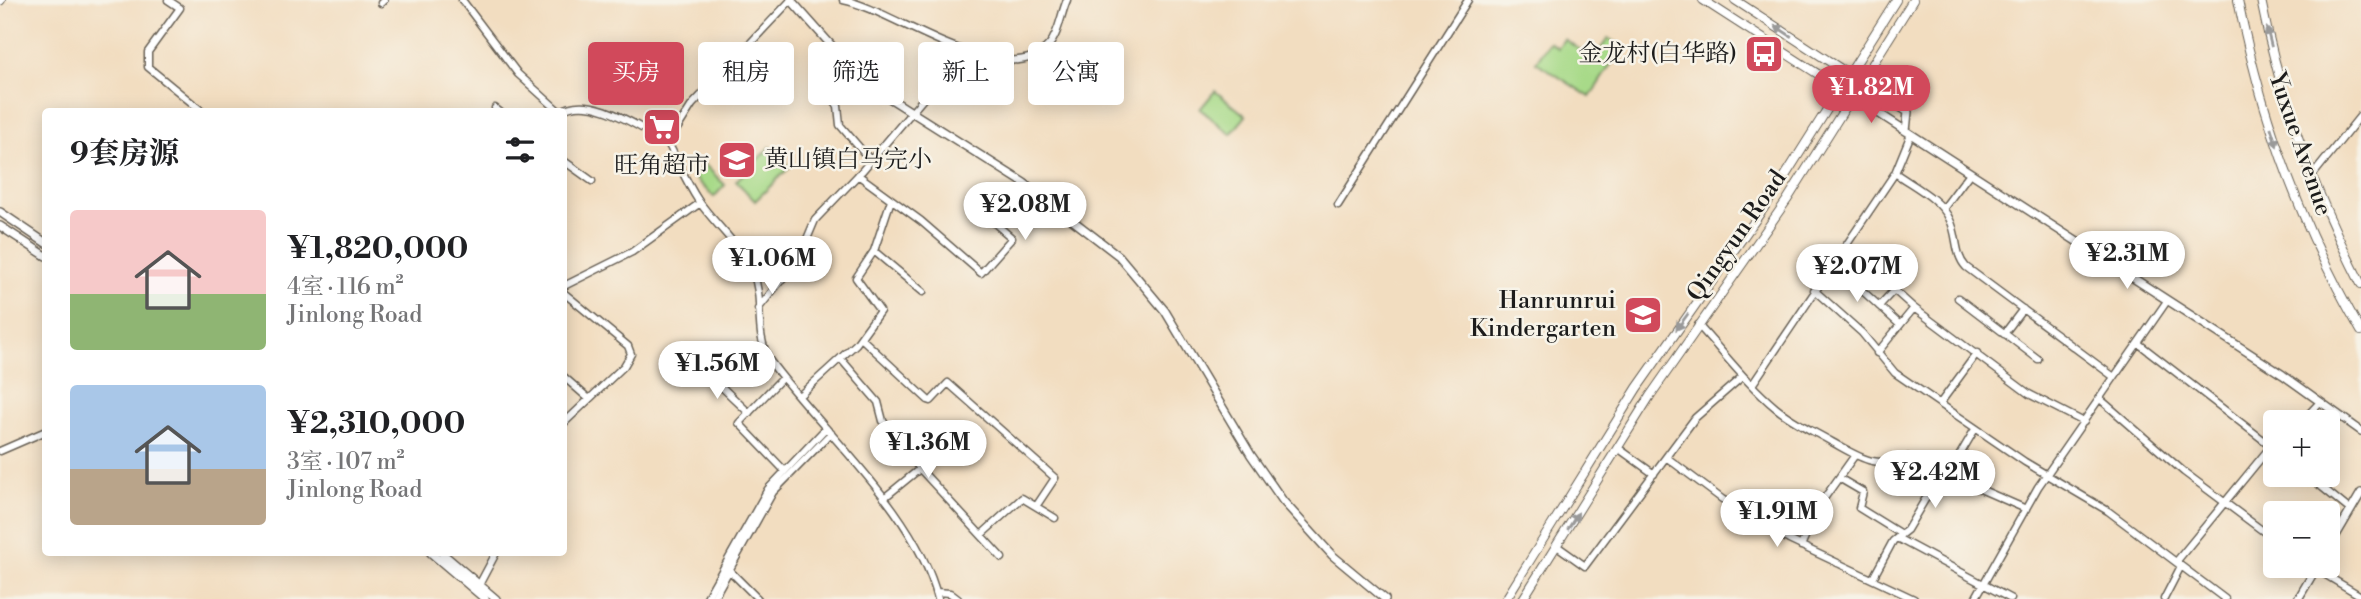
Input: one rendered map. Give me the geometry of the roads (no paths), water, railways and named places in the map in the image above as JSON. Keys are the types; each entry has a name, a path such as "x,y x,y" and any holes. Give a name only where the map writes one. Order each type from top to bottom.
{"main road":[{"path":"1703,0 1852,96"},
{"path":"1735,0 1861,82"},
{"name":"Qingyun Road","path":"1506,599 1645,377 1774,192 1896,0"},
{"name":"Qingyun Road","path":"1523,599 1698,325 1787,200 1913,0"},
{"name":"Yuxue Avenue","path":"2238,0 2257,81 2287,175 2316,245 2361,331"},
{"name":"Yuxue Avenue","path":"2261,0 2279,74 2312,176 2361,284"}],"street":[{"path":"168,0 180,8 148,52 148,67 198,108"},
{"path":"462,0 518,74 556,108"},
{"path":"668,143 692,105 791,0 827,42"},
{"path":"843,0 943,42"},
{"path":"1014,58 1038,54 1052,42 1067,0"},
{"path":"1338,205 1468,0"},
{"path":"1752,385 1895,173 1908,133 1908,112 1861,82"},
{"path":"1852,96 2361,431"},
{"path":"567,109 578,104 593,105 668,143 700,203 747,262 758,288 761,342 782,378 829,430 884,498 930,572 937,596 950,593 958,599"},
{"path":"837,105 840,125 871,161"},
{"path":"903,105 1024,183 1119,256 1166,311 1251,455 1283,501 1332,555 1385,599"},
{"path":"758,309 799,258 815,220 871,161 918,105"},
{"path":"2312,176 2361,115"},
{"path":"567,163 592,181"},
{"path":"1895,173 1943,209 1952,225 1962,263 2114,377"},
{"path":"1943,209 1970,173"},
{"path":"858,174 921,221 981,273 1012,238 984,214"},
{"path":"799,396 841,359 861,338 880,311 856,278 874,251 891,200"},
{"path":"567,284 632,252 700,203"},
{"path":"0,212 42,240"},
{"path":"0,226 42,253"},
{"path":"874,251 923,292"},
{"path":"1832,263 1900,325"},
{"path":"1814,290 1856,327 1895,373 1941,402 1975,429 2108,511 2225,599"},
{"path":"1879,306 1894,290 2029,394 2084,422"},
{"path":"567,296 631,352 624,366 567,420"},
{"path":"1958,298 2038,359"},
{"path":"1975,599 2047,475 2167,301"},
{"path":"1877,352 1914,308"},
{"path":"2004,334 2023,309"},
{"path":"1698,325 1742,376 1786,415 1855,455 1881,464 1908,457 1936,481"},
{"path":"861,338 904,374 928,400 931,401 948,383 1055,478 1037,505"},
{"path":"2138,343 2263,440"},
{"path":"1941,402 1977,353"},
{"path":"841,359 878,402 883,421 920,469 1002,558"},
{"path":"704,369 749,413"},
{"path":"1557,546 1585,566 1695,418 1742,376"},
{"path":"782,378 739,423 784,470"},
{"path":"567,380 588,398"},
{"path":"2100,399 2184,472 2263,531"},
{"path":"2312,410 2320,402"},
{"path":"1873,578 1936,481 1948,475 1975,429"},
{"path":"706,599 763,496 784,470 829,430"},
{"path":"713,599 773,492 829,430"},
{"path":"0,451 42,433"},
{"path":"884,498 954,440"},
{"path":"1618,448 1654,474"},
{"path":"1801,546 1818,508 1855,455"},
{"path":"1666,457 1745,514 1801,546 1914,599"},
{"path":"2164,599 2178,564 2225,503 2263,460"},
{"path":"1948,475 2026,509"},
{"path":"1839,478 1863,492 1859,508 1900,536 2011,599"},
{"path":"2322,487 2350,510"},
{"path":"2340,528 2361,493"},
{"path":"981,535 1020,499 1026,498 1055,518"},
{"path":"435,556 485,599"},
{"path":"446,556 496,599"},
{"path":"479,584 494,556"},
{"path":"730,571 758,599"},
{"path":"2298,599 2308,578"},
{"path":"2332,578 2361,596"}],"place":[{"name":"金龙村(白华路)","path":"1764,54"},
{"name":"旺角超市","path":"662,127"},
{"name":"黄山镇白马完小","path":"737,160"},
{"name":"Hanrunrui Kindergarten","path":"1643,315"}]}
